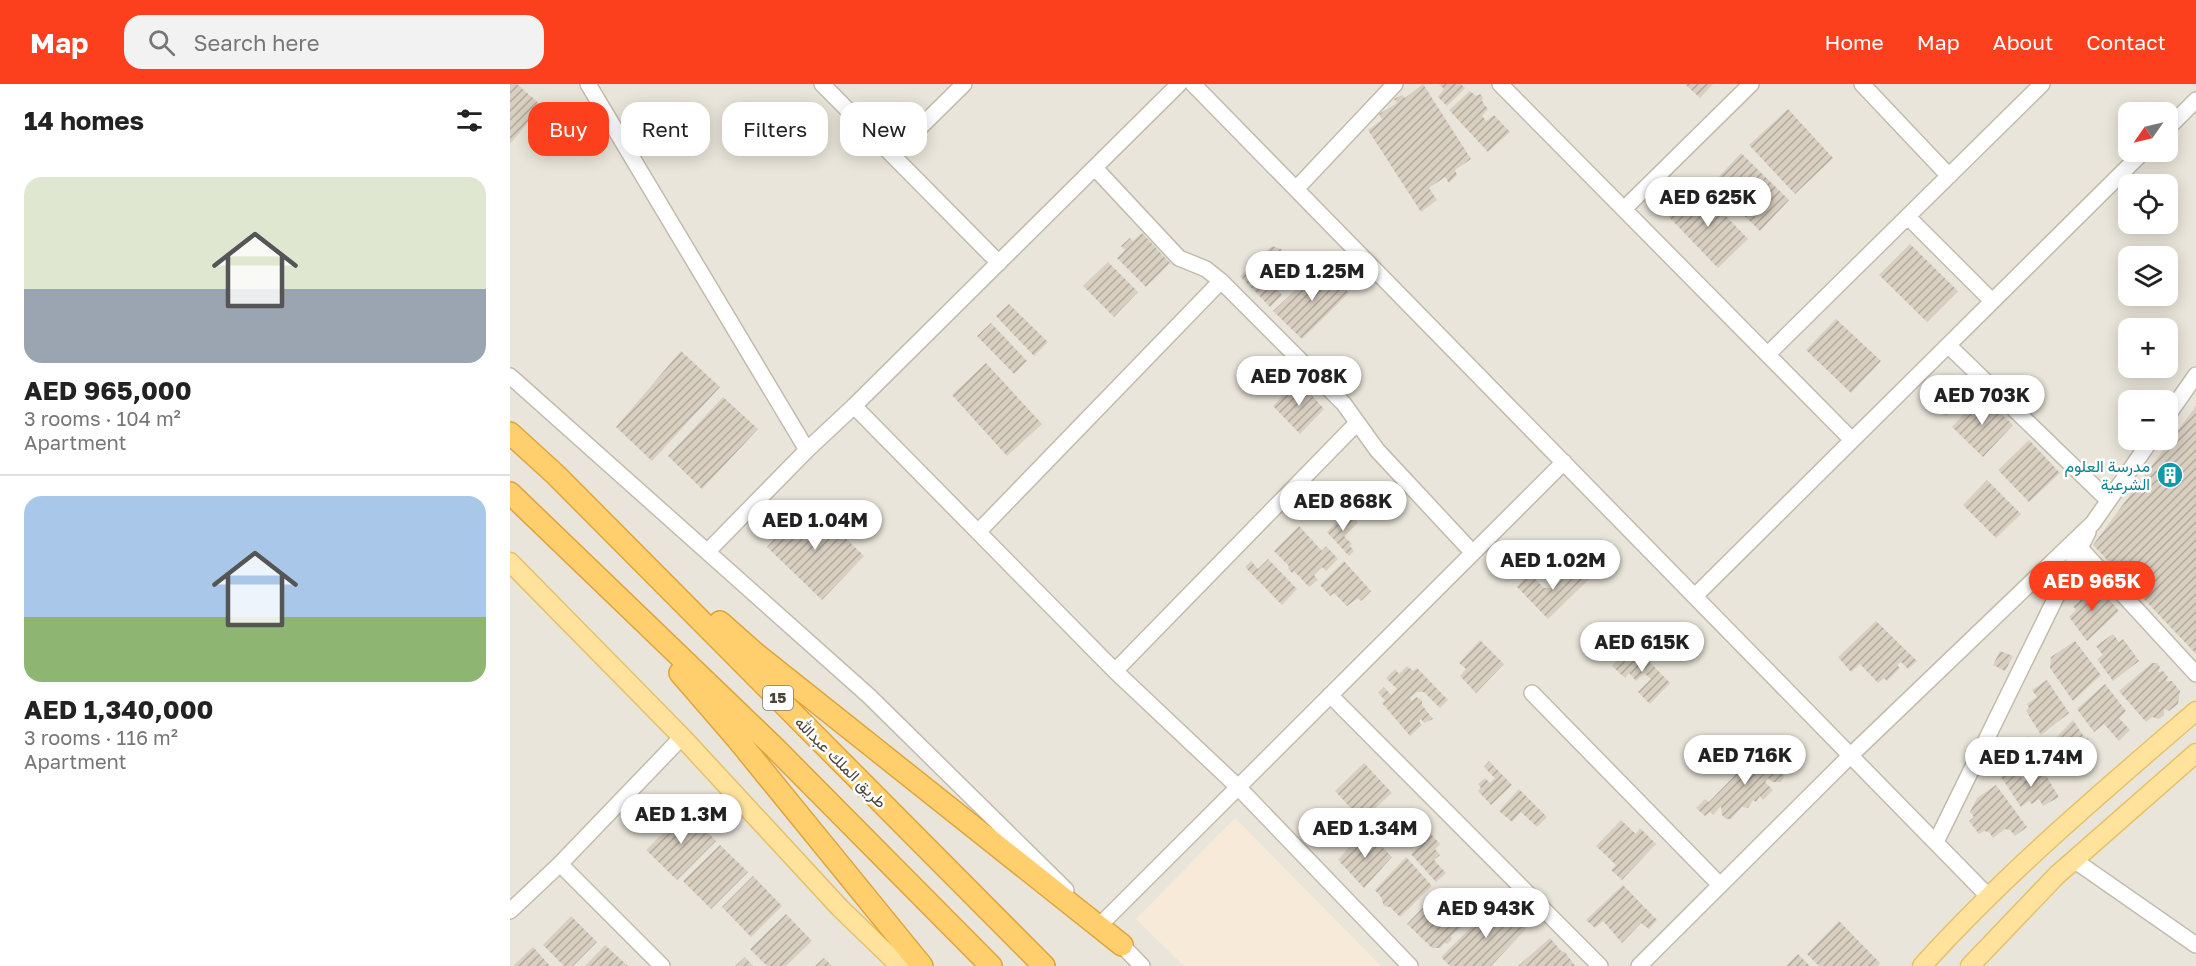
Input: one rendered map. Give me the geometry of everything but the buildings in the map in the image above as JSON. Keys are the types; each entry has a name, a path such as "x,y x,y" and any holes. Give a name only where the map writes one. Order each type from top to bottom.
{"highway":[{"name":"طريق الملك عبدالله","path":"510,433 581,501 1044,966"},
{"name":"15","path":"510,493 776,748 991,966"},
{"path":"581,501 756,654 1122,945"},
{"path":"585,565 738,740 922,966"}],"main road":[{"path":"510,562 682,737 840,908 900,966"},
{"path":"1922,966 2032,854 2196,711"},
{"path":"1970,966 2057,875 2196,753"}],"street":[{"path":"588,84 807,450"},
{"path":"822,84 840,102"},
{"path":"927,120 964,84"},
{"path":"708,551 807,450 1179,84"},
{"path":"1193,84 1989,897"},
{"path":"1296,189 1395,84"},
{"path":"1500,84 1852,440"},
{"path":"1624,209 1751,84"},
{"path":"1862,84 1949,176"},
{"path":"1768,354 2042,84"},
{"path":"2178,118 2196,100"},
{"path":"893,156 999,263"},
{"path":"1695,596 2134,162"},
{"path":"1095,168 1179,258 1206,269 1221,281 1344,404 1377,450 1473,553"},
{"path":"1908,217 1992,301"},
{"path":"978,532 1221,281"},
{"path":"1948,346 2109,500"},
{"path":"2178,401 2196,375"},
{"path":"510,376 869,696 1142,966"},
{"path":"854,406 1115,671 1238,787 1410,966"},
{"path":"1115,671 1357,423"},
{"path":"1936,842 2093,523 2144,450"},
{"path":"1101,924 1564,462"},
{"path":"1639,966 1851,755 2093,523"},
{"path":"2080,548 2196,674"},
{"path":"1532,693 1720,885"},
{"path":"1330,695 1600,966"},
{"path":"510,911 560,864 682,737"},
{"path":"2074,860 2196,945"},
{"path":"560,864 662,966"}],"shaded area":[{"path":"510,84 2196,84 2196,966 510,966"},
{"path":"1235,818 1381,966 1184,966 1136,919"}],"place":[{"name":"مدرسة العلوم الشرعية","path":"2170,475"}]}
